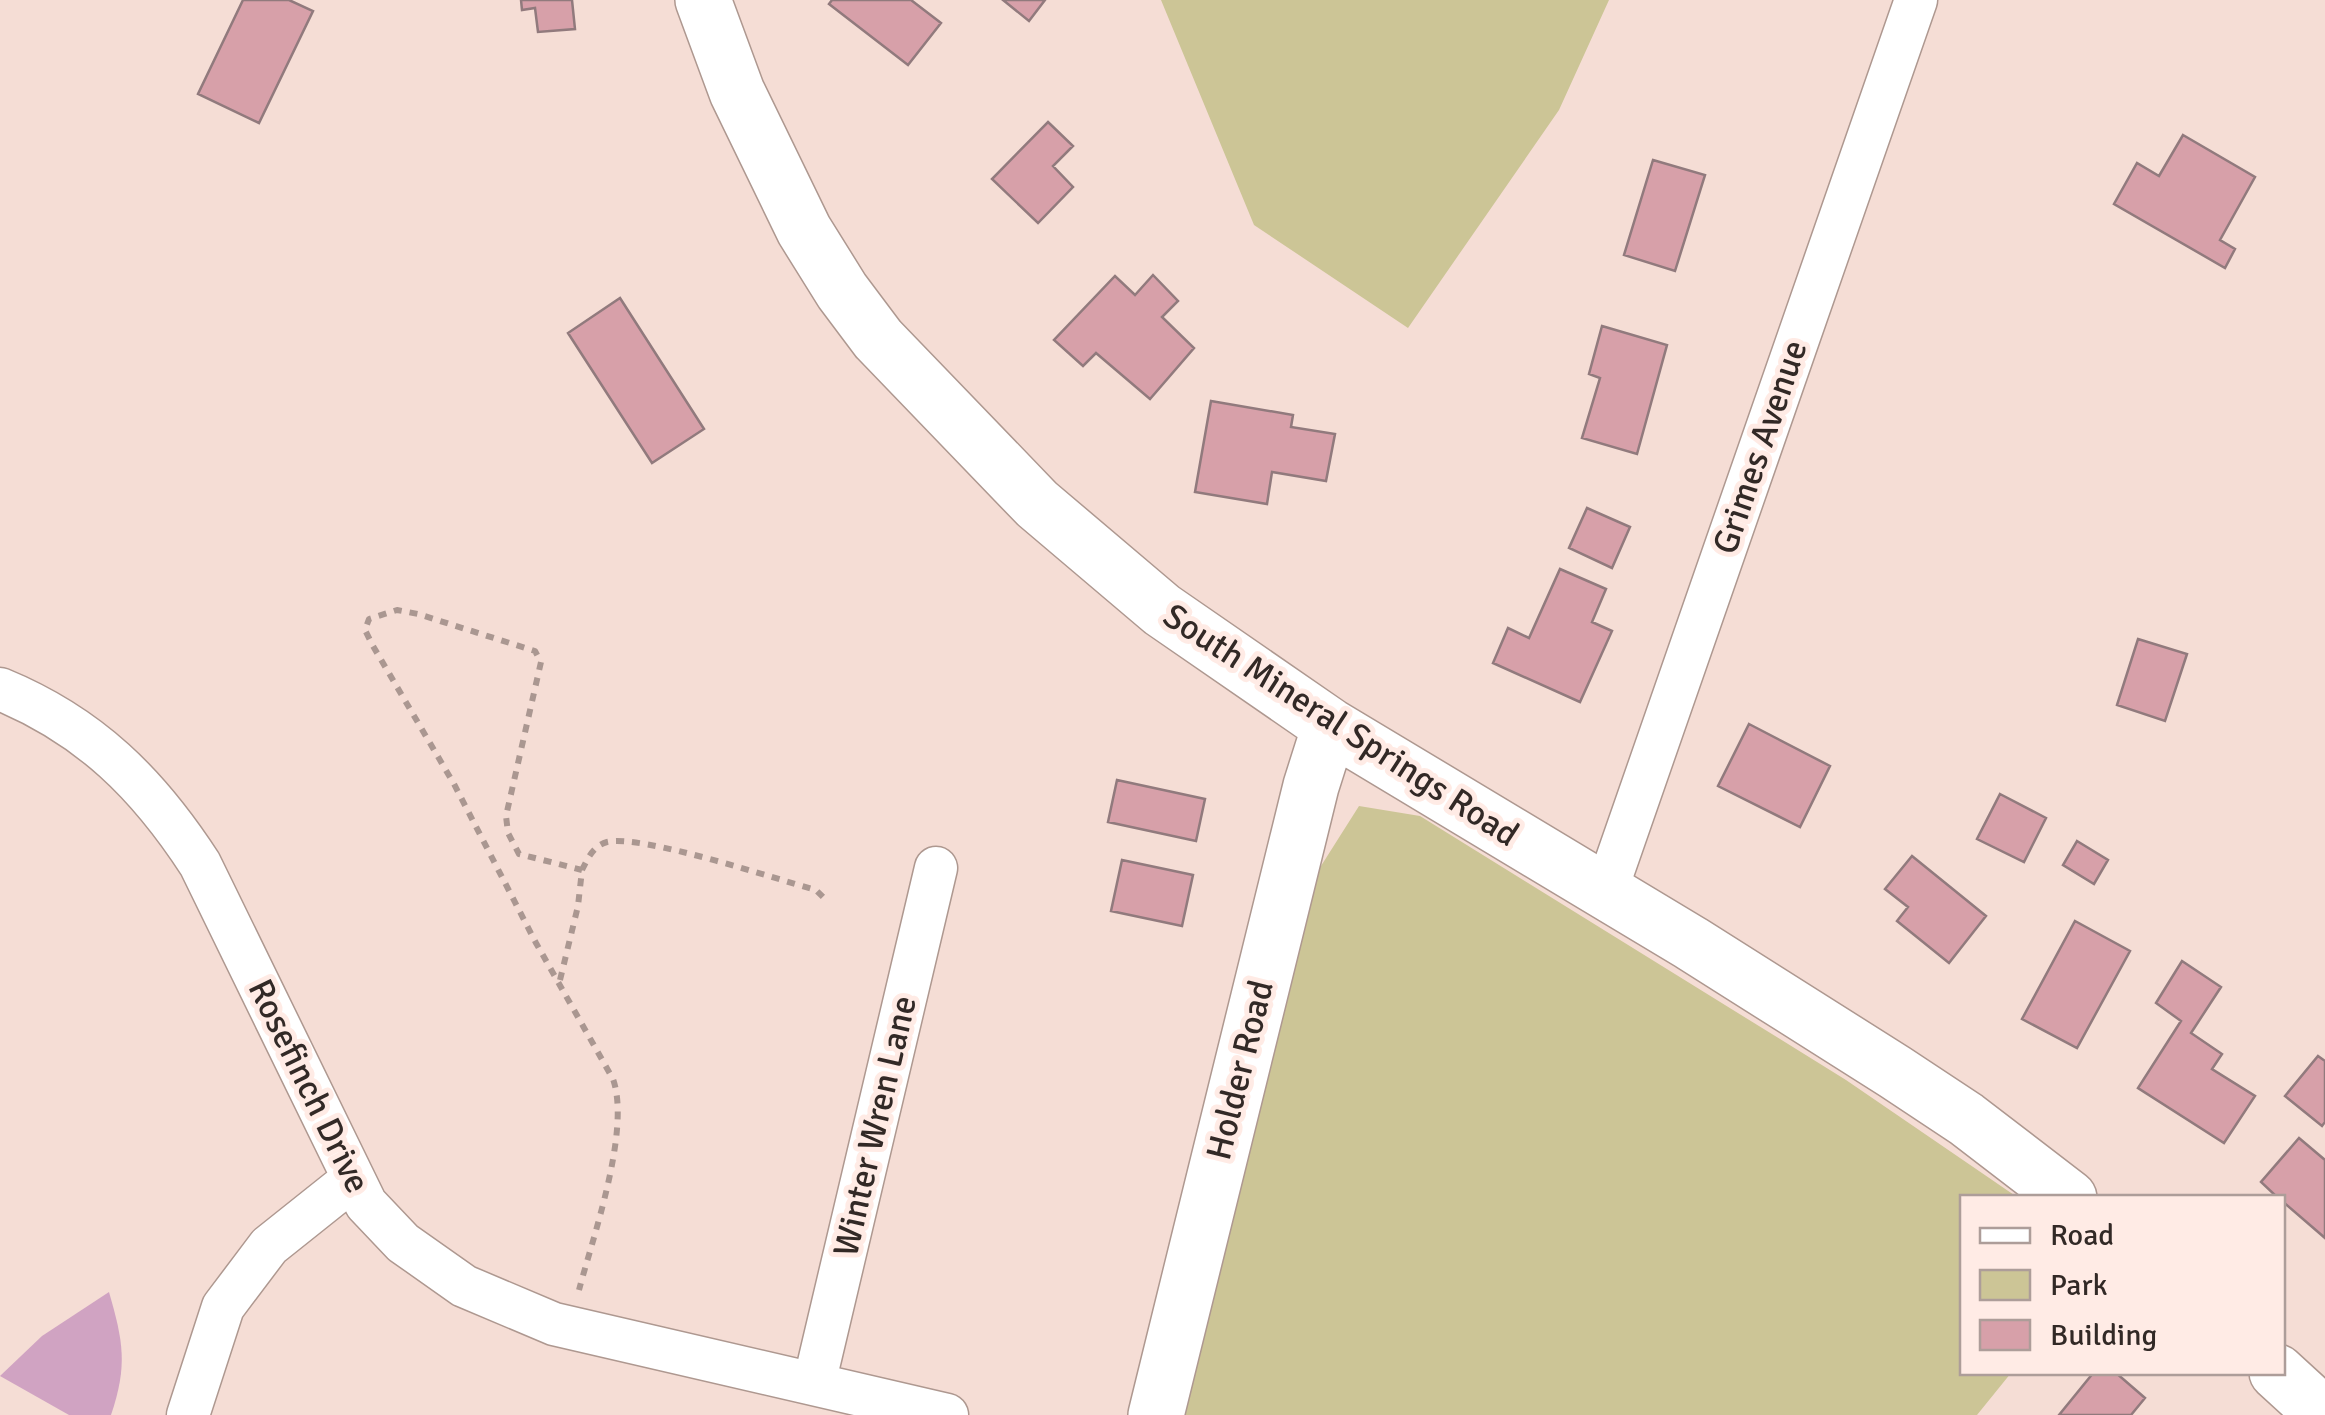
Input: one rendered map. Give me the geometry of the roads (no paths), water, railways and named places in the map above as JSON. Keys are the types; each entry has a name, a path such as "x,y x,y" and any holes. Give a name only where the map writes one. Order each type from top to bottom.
{"street":[{"name":"South Mineral Springs Road","path":"703,0 738,92 804,230 842,291 878,340 972,440 1050,515 1162,610 1330,726 1894,1072 1966,1119 2065,1195"},
{"name":"Grimes Avenue","path":"1605,894 1916,0"},
{"name":"Rosefinch Drive","path":"0,689 33,702 101,746 168,815 200,864 366,1204 403,1243 464,1286 554,1324 947,1415"},
{"name":"Holder Road","path":"1156,1415 1311,786 1330,726"},
{"name":"Winter Wren Lane","path":"814,1384 936,868"},
{"path":"188,1415 223,1307 268,1246 354,1178"},
{"path":"2280,1375 2324,1415"}]}
